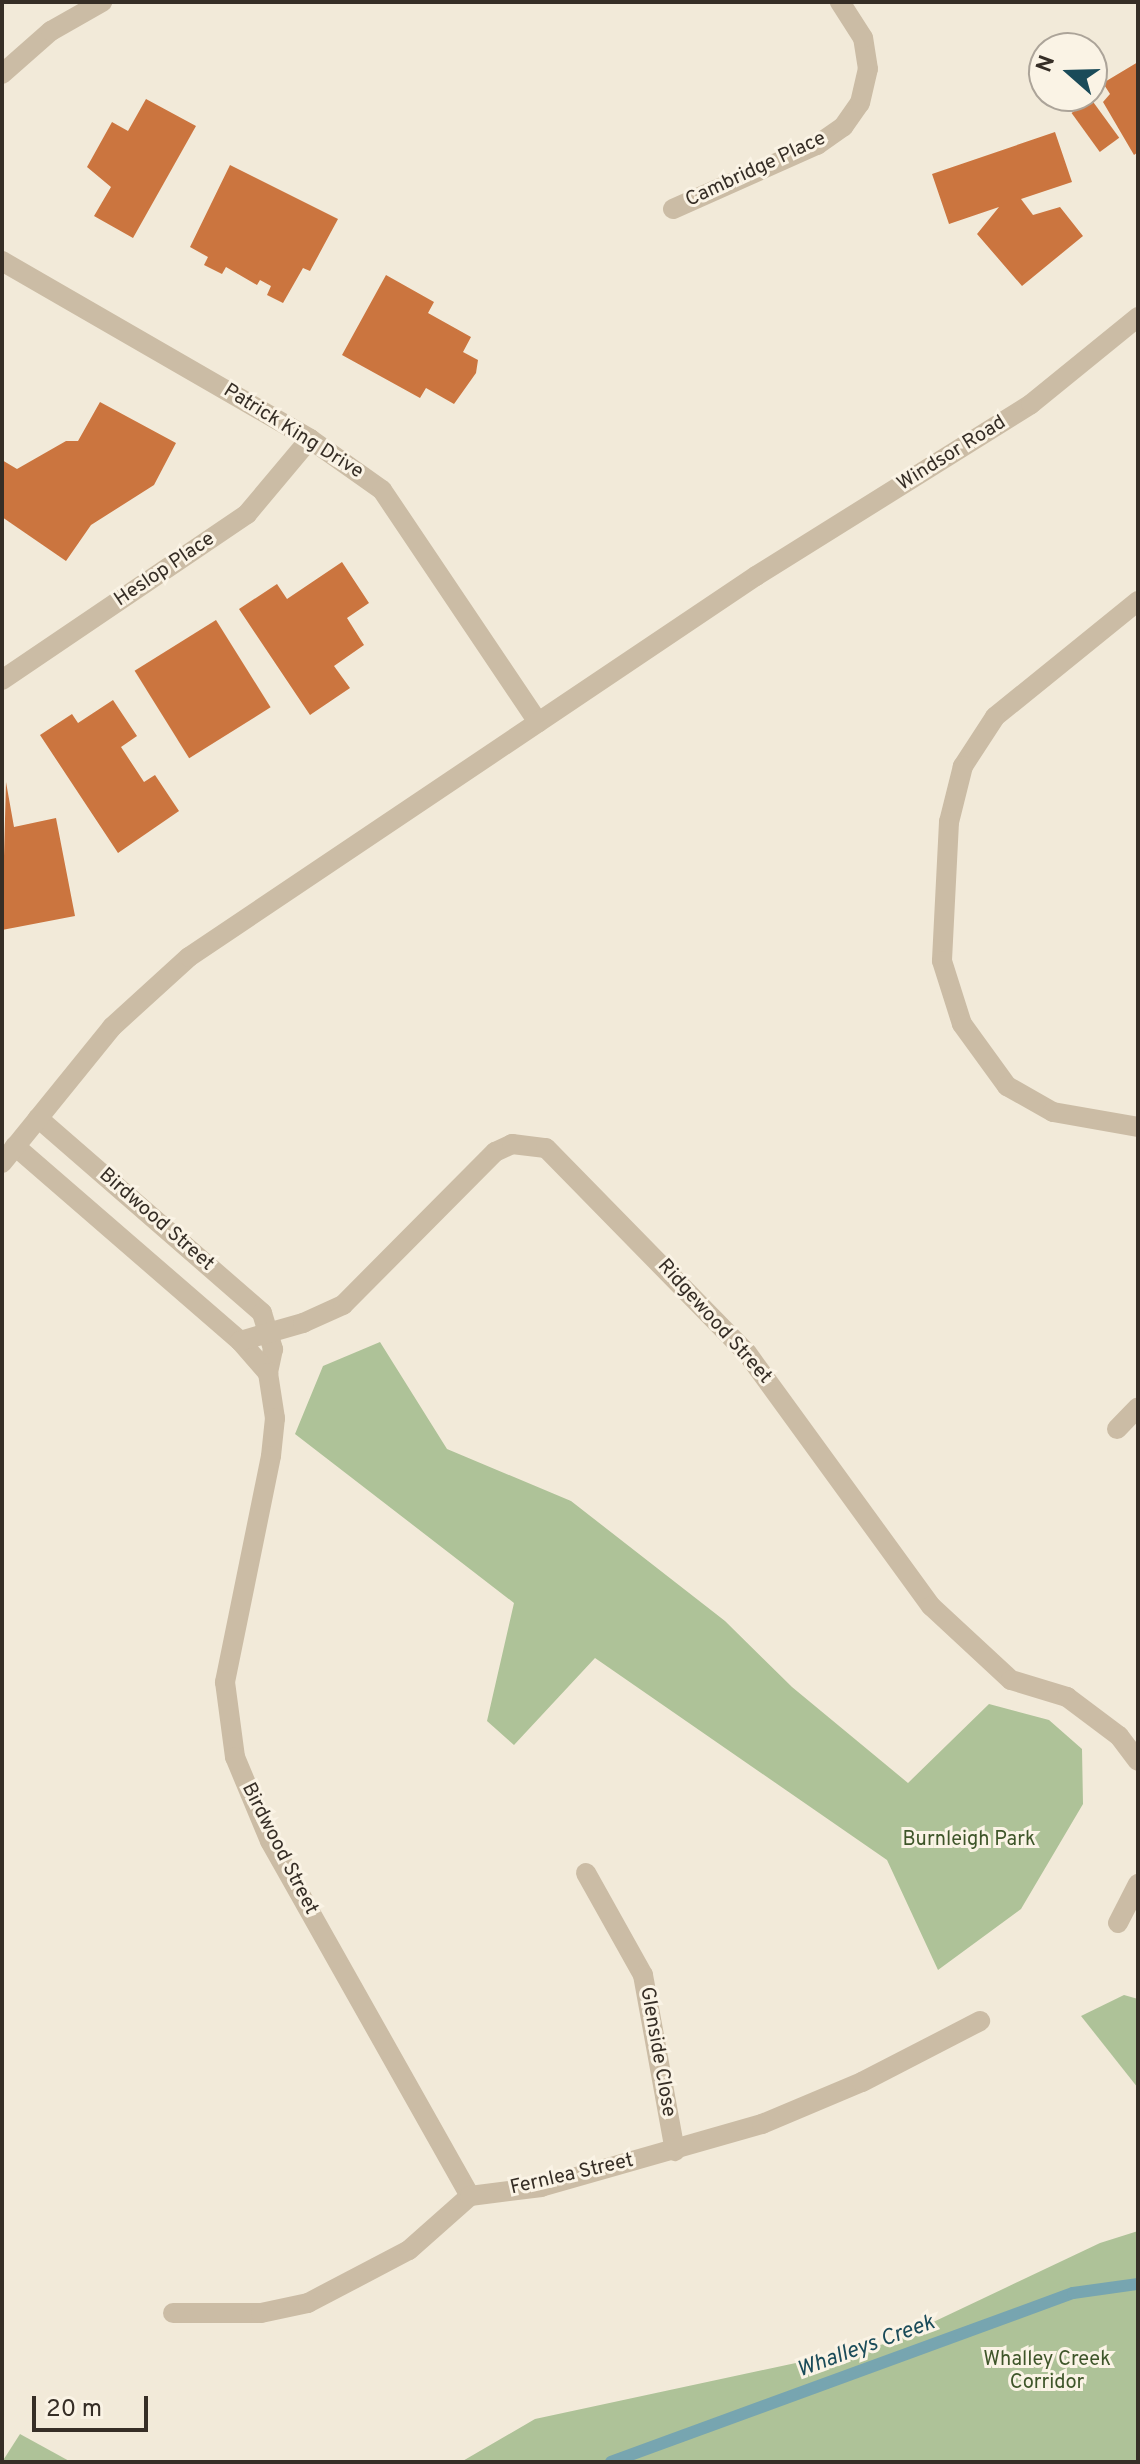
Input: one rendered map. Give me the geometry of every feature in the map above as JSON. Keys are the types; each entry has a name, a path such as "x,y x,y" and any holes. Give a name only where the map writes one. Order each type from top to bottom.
{"street":[{"path":"2,74 51,31 102,2"},
{"name":"Cambridge Place","path":"673,209 817,145 843,127 860,103 868,69 863,38 840,2"},
{"name":"Patrick King Drive","path":"2,261 310,439 382,490 404,516 538,722"},
{"name":"Windsor Road","path":"2,1163 112,1027 189,957 756,576 1031,404 1138,317"},
{"name":"Heslop Place","path":"2,680 247,514 310,439"},
{"path":"1138,601 995,717 963,766 949,822 942,961 962,1024 1007,1086 1053,1112 1138,1127"},
{"name":"Birdwood Street","path":"38,1118 262,1313 271,1332 268,1373 275,1418 271,1456 225,1682 235,1757 270,1841 470,2196"},
{"name":"Ridgewood Street","path":"240,1341 343,1305 495,1152 512,1144 546,1148 747,1353 931,1606 1011,1680 1067,1697 1119,1736 1138,1761"},
{"name":"Birdwood Street","path":"15,1146 240,1341 268,1373"},
{"path":"1117,1429 1138,1407"},
{"name":"Glenside Close","path":"586,1873 643,1975 675,2151"},
{"path":"1118,1923 1138,1884"},
{"name":"Fernlea Street","path":"470,2196 541,2187 675,2151 809,2107 980,2021"},
{"path":"173,2313 261,2313 308,2303 409,2250 470,2196"}],"green space":[{"name":"Burnleigh Park","path":"380,1342 447,1449 571,1501 725,1621 792,1687 908,1783 989,1704 1049,1720 1082,1749 1083,1804 1021,1909 938,1970 887,1860 595,1658 514,1745 487,1721 514,1603 295,1434 323,1366"},
{"path":"1124,1995 1138,1999 1138,2088 1081,2016"},
{"name":"Whalley Creek Corridor","path":"1138,2231 1138,2462 461,2462 535,2419 889,2343 1100,2243"},
{"path":"20,2434 71,2462 2,2462"}],"building":[{"path":"1138,62 1138,152 1134,155 1108,111 1108,80"},
{"path":"146,99 196,126 133,238 94,216 111,187 87,167 112,122 128,131"},
{"path":"1073,112 1100,112 1119,138 1100,152"},
{"path":"1055,132 1072,182 1021,199 1033,215 1060,207 1083,236 1022,286 977,234 999,207 949,224 932,174"},
{"path":"230,165 338,219 310,271 303,268 283,303 267,295 271,286 260,280 257,285 226,267 222,274 204,265 208,257 190,247"},
{"path":"386,275 434,302 428,313 471,337 463,352 478,360 476,373 454,404 426,388 420,398 342,355"},
{"path":"100,402 176,443 154,485 91,525 66,561 2,517 2,460 17,469 66,441 78,441"},
{"path":"342,562 369,603 347,618 364,645 334,666 350,688 310,715 239,609 277,584 287,599"},
{"path":"216,620 271,707 189,758 135,671"},
{"path":"113,700 137,736 121,747 144,782 155,775 179,811 118,853 40,735 72,714 78,723"},
{"path":"6,782 14,827 56,818 75,916 2,930"}],"waterway":[{"name":"Whalleys Creek","path":"611,2462 1073,2293 1138,2284"}]}
